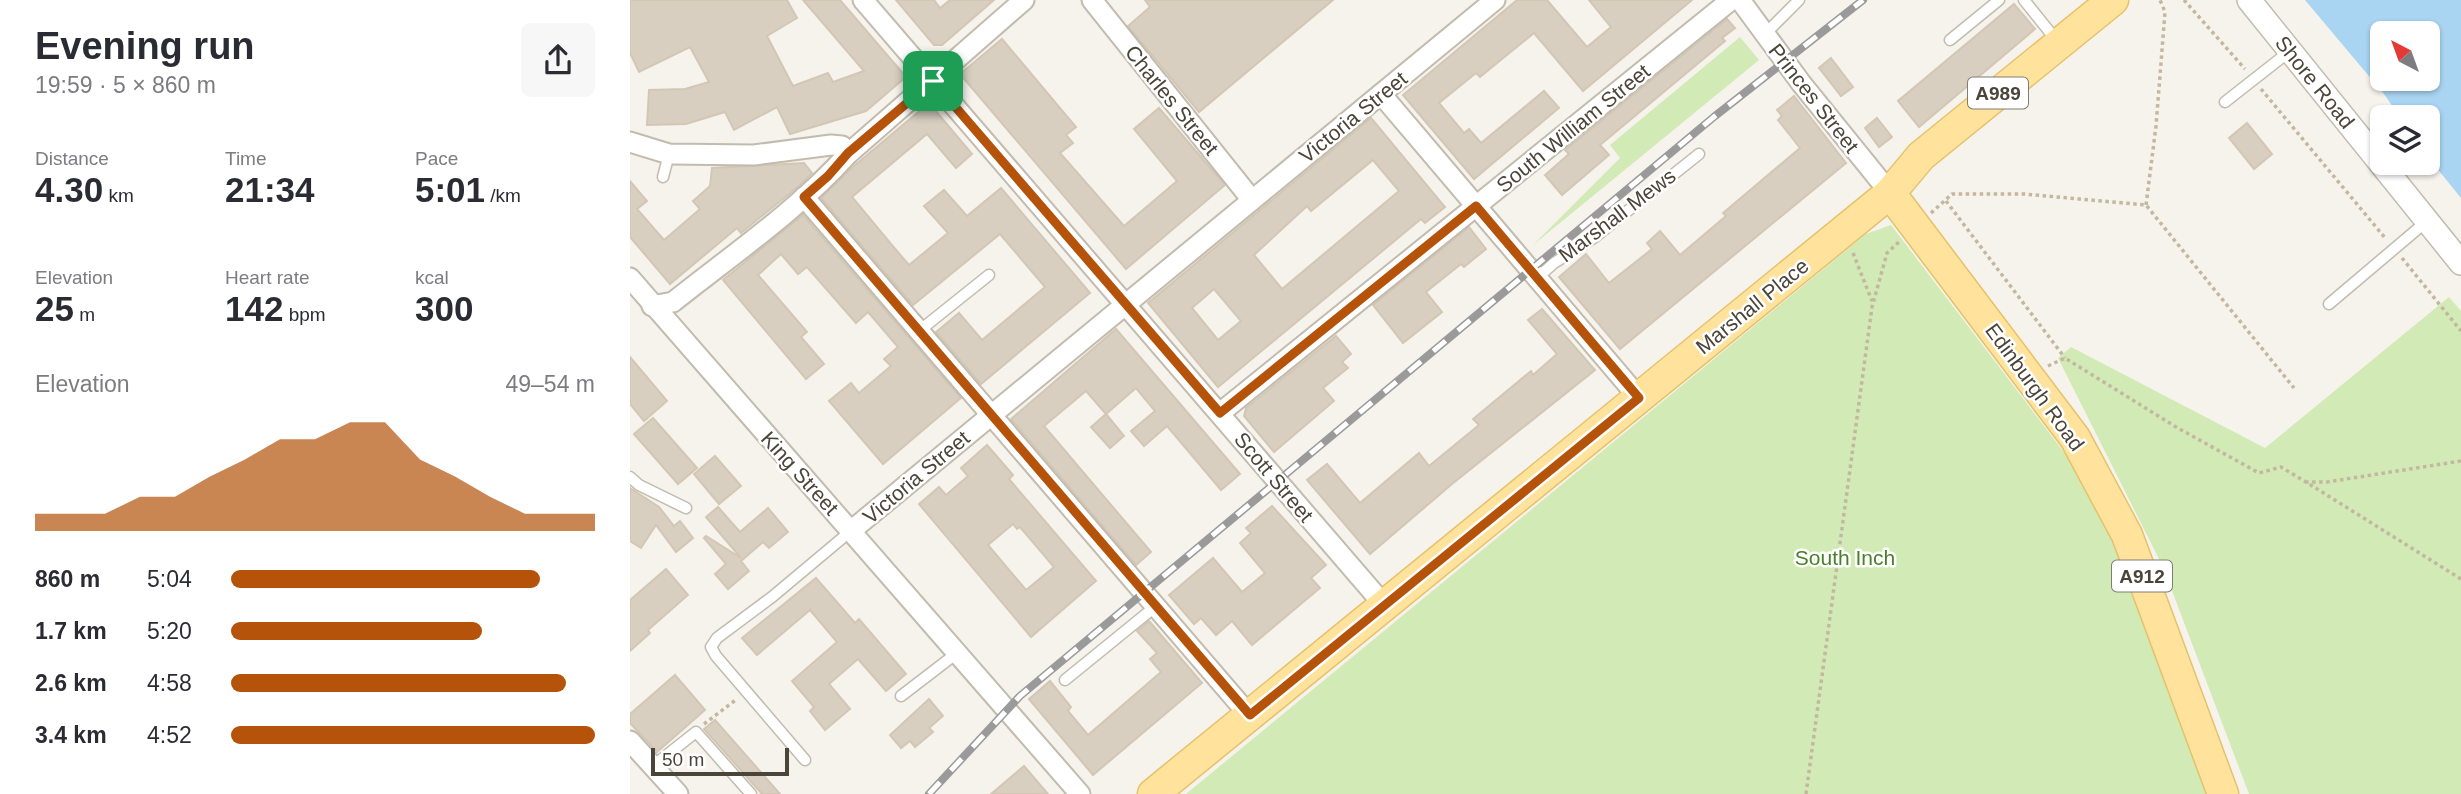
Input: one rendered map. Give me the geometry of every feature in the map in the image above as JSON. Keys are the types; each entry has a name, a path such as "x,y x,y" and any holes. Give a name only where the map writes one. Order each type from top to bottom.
{"main road":[{"name":"Marshall Place","path":"1384,605 1844,232 1890,193 1921,156 2113,0"},
{"name":"Edinburgh Road","path":"1890,193 2075,438 2127,535 2223,794"},
{"name":"A989","path":"1161,787 1384,605"}],"street":[{"name":"Scott Street","path":"863,0 1384,605"},
{"path":"652,306 673,302 804,197 828,176 848,153 1024,0"},
{"name":"Charles Street","path":"1092,0 1252,200"},
{"name":"Victoria Street","path":"852,530 1495,0"},
{"name":"South William Street","path":"1220,413 1731,0"},
{"name":"Princes Street","path":"1740,0 1764,35 1890,193"},
{"name":"Shore Road","path":"2249,0 2461,262"},
{"path":"1381,94 1639,398"},
{"path":"630,142 669,153 754,155 831,145 842,146 848,153"},
{"path":"804,197 1250,715"},
{"name":"King Street","path":"630,278 1080,794"},
{"path":"630,741 678,794"}],"lane":[{"path":"1764,35 1799,0"},
{"path":"1950,40 1999,0"},
{"path":"2024,0 2060,44"},
{"path":"2225,102 2290,51"},
{"path":"663,177 669,153"},
{"name":"Marshall Mews","path":"1537,278 1554,263 1595,237 1699,154"},
{"path":"2329,304 2427,220"},
{"path":"919,331 989,275"},
{"path":"630,477 639,485 685,508"},
{"name":"Victoria Street","path":"806,760 711,647 717,638 772,597 852,530"},
{"path":"1065,680 1156,606"},
{"path":"901,696 957,653"},
{"path":"653,766 696,732 751,794"}],"path":[{"path":"2146,205 2156,126 2165,12 2160,0"},
{"path":"2184,0 2253,79 2461,331"},
{"path":"1806,794 1873,303 1887,253 1952,194 2024,194 2146,205 2294,388"},
{"path":"1945,200 2065,358 2176,427 2259,473 2281,467 2461,579"},
{"path":"1844,232 1873,303"},
{"path":"2030,375 2065,358"},
{"path":"2306,482 2327,482 2461,461"},
{"path":"704,725 723,708"}],"green space":[{"path":"1740,37 1759,60 1533,245 1620,158 1610,145"},
{"name":"South Inch","path":"1891,225 2127,535 2219,794 1186,794 1866,234"},
{"path":"2449,297 2461,311 2461,794 2249,794 2163,567 2058,358 2071,347 2265,448"}],"water":[{"path":"2305,0 2461,0 2461,198 2440,172 2440,105 2392,105 2381,91 2440,91 2440,21 2370,21 2370,77"}],"building":[{"path":"630,0 787,0 797,18 767,36 793,86 828,73 833,82 864,71 803,0 840,0 906,77 866,111 790,134 777,107 734,130 725,112 686,124 647,125 649,90 685,89 709,82 690,47 639,72 630,53"},
{"path":"896,0 934,0 940,8 950,0 994,0 942,45 934,45"},
{"path":"1145,0 1333,0 1199,112 1128,26 1150,7"},
{"path":"1517,0 1547,0 1587,47 1611,27 1589,0 1692,0 1583,91 1534,33 1480,77 1476,73 1439,103 1464,133 1469,129 1481,143 1544,91 1559,108 1474,179 1403,95"},
{"path":"2014,4 2035,29 1919,127 1898,101"},
{"path":"1727,19 1735,28 1722,38 1725,41 1600,145 1609,155 1562,195 1545,175 1569,154 1565,150"},
{"path":"1002,39 1076,127 1066,135 1073,143 1060,153 1124,226 1177,181 1134,129 1159,108 1225,185 1126,269 960,74"},
{"path":"1831,58 1853,87 1841,96 1819,68"},
{"path":"1794,96 1846,163 1620,349 1559,277 1586,254 1609,283 1652,249 1647,243 1660,231 1680,255 1726,216 1723,213 1800,148 1778,120 1782,116 1777,110"},
{"path":"929,103 972,154 956,168 927,134 852,197 891,244 909,265 948,233 924,206 944,190 967,216 1001,188 1090,293 981,384 936,332 959,313 982,340 1045,287 1000,234 913,305 821,198 854,166"},
{"path":"1371,118 1445,207 1425,223 1421,219 1218,387 1148,303","holes":["1373,160 1399,191 1282,289 1254,255 1307,206 1311,211","1214,289 1241,321 1218,340 1192,308"]},
{"path":"1877,118 1892,137 1879,147 1865,128"},
{"path":"2247,123 2272,154 2254,169 2229,138"},
{"path":"804,163 812,173 800,185 741,233 737,228 670,284 630,237 630,181 647,201 637,209 664,240 700,209 693,201 710,186 712,168"},
{"path":"803,215 961,398 883,464 829,401 851,383 859,393 891,366 884,359 898,347 868,312 856,323 807,267 798,274 781,254 758,275 807,332 801,337 824,364 806,379 723,280"},
{"path":"1469,227 1486,249 1464,267 1461,264 1426,292 1442,312 1403,343 1373,305"},
{"path":"1542,309 1595,370 1452,484 1370,554 1307,480 1327,464 1360,503 1419,453 1429,466 1479,425 1473,419 1531,371 1533,375 1557,354 1528,320"},
{"path":"1116,329 1240,474 1221,490 1167,426 1144,446 1131,431 1155,411 1136,388 1106,414 1086,391 1044,426 1151,552 1136,565 1011,419"},
{"path":"1336,336 1351,354 1342,362 1348,368 1323,388 1334,401 1274,452 1244,416 1246,408"},
{"path":"630,357 667,401 644,421 630,404"},
{"path":"1106,414 1124,436 1110,448 1091,427"},
{"path":"653,418 697,468 678,484 634,434"},
{"path":"987,445 1013,475 1009,479 1096,581 1031,637 919,504 939,487 946,495 968,476 961,468","holes":["1013,524 1017,529 1020,527 1054,567 1026,590 988,545"]},
{"path":"715,456 741,486 719,504 694,474"},
{"path":"630,488 659,507 674,526 680,521 693,538 676,552 656,525 641,548 630,541"},
{"path":"1272,506 1326,565 1311,578 1320,588 1252,645 1232,621 1216,635 1201,618 1194,624 1169,595 1213,558 1242,592 1265,573 1240,543 1251,533 1246,528"},
{"path":"718,507 740,532 768,508 788,532 769,548 763,542 741,561 749,571 728,589 715,574 726,564 704,538 706,536 741,558 706,517"},
{"path":"666,569 688,595 648,630 650,633 630,651 630,600"},
{"path":"816,578 855,623 859,619 906,674 886,691 858,659 829,684 850,709 825,730 810,711 814,707 792,681 837,642 810,610 757,655 742,638"},
{"path":"1149,621 1202,683 1093,775 1029,699 1050,681 1071,707 1068,711 1088,735 1161,672 1150,659 1157,653 1137,631"},
{"path":"675,675 705,710 657,752 630,723 630,714"},
{"path":"929,699 943,716 929,728 933,732 915,747 910,741 901,748 890,735"},
{"path":"715,720 780,794 762,794 704,729"},
{"path":"1024,766 1048,794 991,794"}],"railway":[{"path":"929,794 1020,696 1715,116 1863,0"}],"route":[{"path":"933,81 1220,413 1476,206 1639,398 1250,715 804,197 828,176 848,153 933,81"}]}
